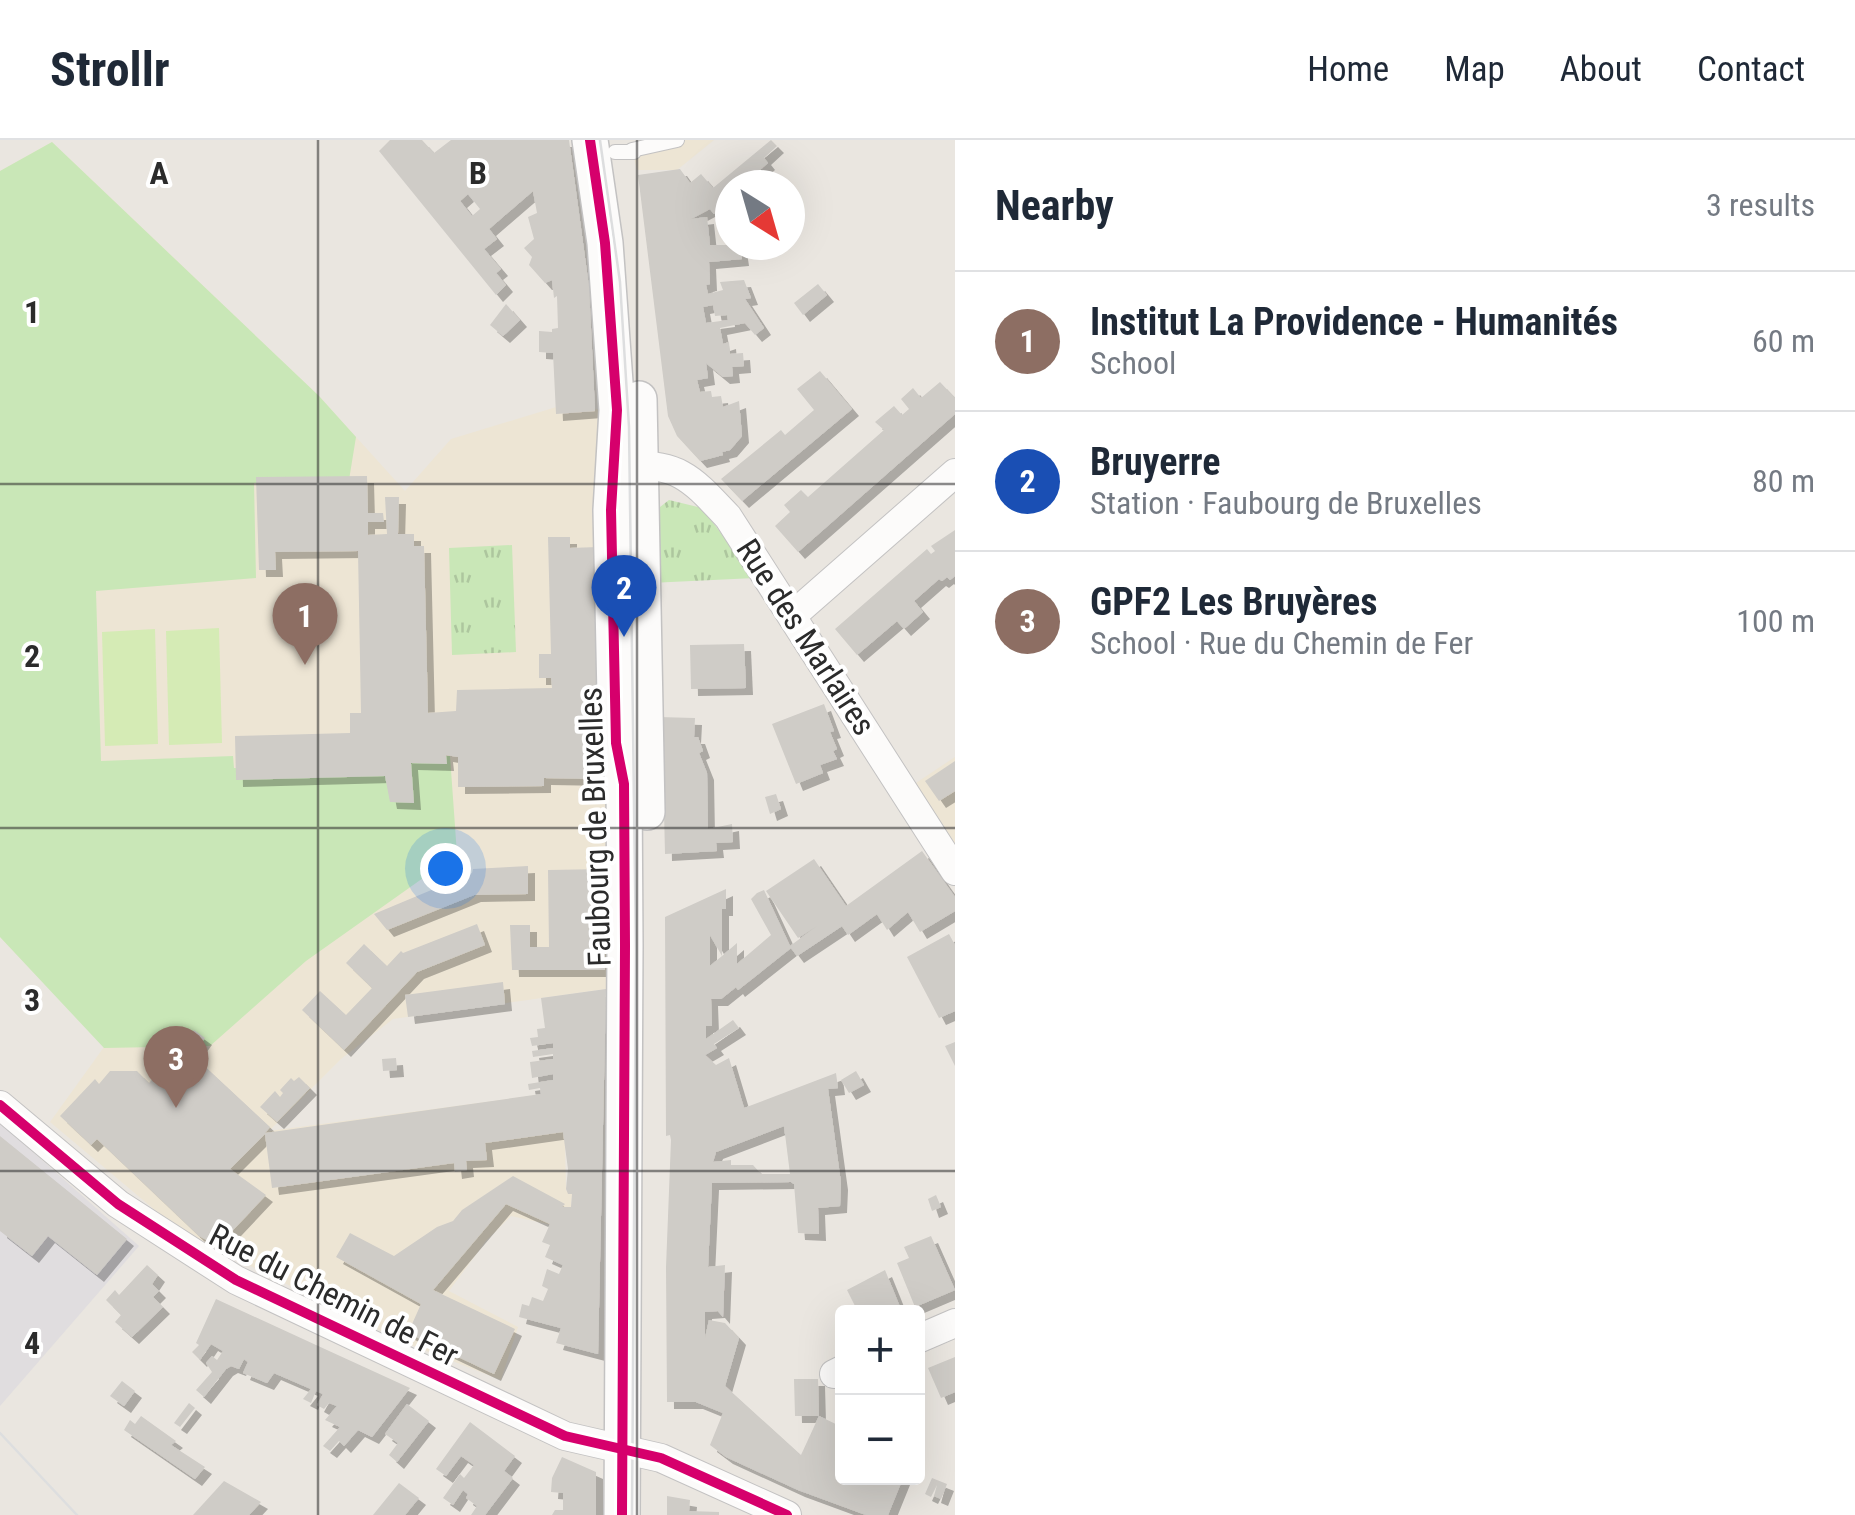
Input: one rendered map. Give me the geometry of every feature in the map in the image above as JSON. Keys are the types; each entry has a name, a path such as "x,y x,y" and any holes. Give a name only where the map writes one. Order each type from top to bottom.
{"street":[{"name":"Faubourg de Bruxelles","path":"606,144 634,311 627,465 648,946 633,1452 622,1515"},
{"name":"Rue des Marlaires","path":"627,465 670,467 703,490 728,516 955,871"},
{"path":"792,615 955,473"},
{"name":"Rue du Chemin de Fer","path":"0,1105 118,1204 236,1280 564,1436 682,1466 788,1515"},
{"path":"925,1336 955,1323"},
{"name":"Faubourg de Bruxelles","path":"633,1452 644,1515"}],"lane":[{"path":"606,144 634,152 677,140"}],"shaded area":[{"path":"644,140 714,140 677,170 637,170 632,150"},
{"path":"52,142 319,396 405,491 451,439 566,404 612,412 606,989 393,1019 341,1059 269,1131 604,1086 602,1144 565,1144 566,1190 572,1194 571,1207 562,1207 552,1225 511,1216 486,1241 449,1291 518,1327 501,1380 401,1341 180,1231 50,1122 104,1047 0,937 0,171"},
{"path":"955,757 955,859 913,785"},
{"path":"0,1123 139,1246 0,1406"}],"green space":[{"path":"52,142 319,396 356,437 349,480 254,483 256,578 96,591 101,761 233,756 234,768 386,766 387,757 450,756 457,854 306,961 210,1046 104,1048 0,937 0,171"},
{"path":"669,500 702,508 755,578 650,583 651,514"},
{"path":"512,545 516,652 452,655 449,548"},
{"path":"219,628 222,743 169,745 166,631"},
{"path":"155,629 158,744 105,746 102,632"}],"building":[{"path":"390,140 422,140 434,153 451,140 569,140 589,287 595,411 556,414 553,353 539,352 539,331 552,332 558,328 557,296 554,298 552,280 545,283 529,265 532,257 524,248 534,239 528,217 537,213 533,191 489,229 497,239 484,249 501,269 496,273 506,285 496,295 379,151","holes":["468,194 480,209 472,216 460,201"]},
{"path":"771,140 777,146 764,158 768,163 760,170 735,170"},
{"path":"680,169 690,183 701,174 715,186 715,213 710,209 691,219 707,217 715,260 731,260 709,262 708,294 723,290 720,282 744,280 751,298 745,299 764,328 755,335 745,323 720,328 723,344 729,342 730,354 743,353 744,366 732,367 733,376 723,377 706,363 708,378 697,380 700,392 711,391 712,397 721,396 723,407 739,401 742,436 723,455 700,461 677,436 668,416 638,175","holes":["713,305 715,316 727,315 728,320 706,323 703,307"]},
{"path":"818,284 827,295 803,315 794,303"},
{"path":"506,304 520,320 503,336 490,325"},
{"path":"820,371 852,409 742,501 721,479 781,430 785,435 814,410 797,389"},
{"path":"940,382 955,398 955,414 798,552 775,526 790,512 784,505 801,490 808,497 884,430 875,422 894,406 902,415 909,409 901,399 913,388 921,398"},
{"path":"367,476 368,513 383,513 384,522 368,522 368,535 387,534 385,497 399,497 398,534 414,534 414,546 424,546 428,713 456,711 457,690 552,688 551,678 539,678 539,654 551,654 548,537 570,537 570,548 598,547 601,779 544,778 544,786 458,787 458,757 446,755 447,764 411,763 414,803 390,802 385,776 236,780 235,736 350,733 350,713 361,713 358,551 275,552 276,570 259,570 256,477"},
{"path":"955,530 955,576 950,580 939,579 914,601 923,612 904,629 897,621 857,655 835,629 927,549 931,554 935,551 931,546"},
{"path":"744,644 746,688 691,689 690,645"},
{"path":"824,704 834,731 830,732 837,759 820,765 823,773 796,784 772,724"},
{"path":"658,717 695,718 694,737 698,737 707,773 708,829 732,824 733,842 716,843 717,851 665,854"},
{"path":"955,761 955,791 939,801 925,781"},
{"path":"776,794 781,809 770,814 765,797"},
{"path":"922,851 955,897 955,911 920,932 908,912 887,930 877,914 848,935 842,926 797,956 791,948 738,990 736,987 721,999 711,999 712,1026 706,1026 706,1039 733,1020 739,1028 714,1044 717,1048 705,1055 716,1065 729,1058 744,1108 836,1073 838,1088 828,1089 841,1183 840,1206 818,1208 819,1234 798,1233 791,1182 712,1183 708,1267 725,1265 723,1317 718,1311 705,1312 705,1338 709,1320 725,1323 739,1338 725,1386 801,1455 819,1416 835,1424 835,1485 900,1485 888,1515 866,1515 726,1457 710,1445 723,1413 696,1402 667,1402 666,1267 671,1140 670,1135 666,1136 665,917 726,889 722,956 737,943 737,964 771,935 751,899 757,893 764,890 790,946 817,926 798,938 766,891 814,859 846,906","holes":["710,935 722,956 710,966","784,1126 790,1174 761,1174 753,1165 731,1165 731,1160 713,1162 716,1152"]},
{"path":"528,866 528,894 474,895 387,930 374,914 472,873 473,869"},
{"path":"605,869 605,970 512,970 510,925 530,925 530,947 549,947 548,870"},
{"path":"477,924 485,945 417,972 344,1050 302,1010 320,991 346,1015 372,988 346,963 364,944 387,966 401,951"},
{"path":"949,934 955,945 955,1011 939,1018 907,957"},
{"path":"503,982 505,1004 408,1017 405,995"},
{"path":"606,989 598,1354 556,1343 561,1328 519,1317 522,1304 529,1306 532,1297 543,1301 548,1289 542,1286 547,1269 559,1274 563,1265 545,1257 550,1245 542,1242 550,1224 506,1204 433,1290 515,1329 494,1374 408,1333 421,1304 336,1257 350,1233 394,1256 437,1227 453,1221 462,1210 513,1176 565,1204 562,1207 571,1207 572,1194 566,1189 568,1169 563,1132 485,1143 487,1160 466,1161 467,1170 455,1172 454,1163 272,1188 265,1134 230,1169 266,1195 218,1246 199,1236 97,1139 91,1145 60,1116 95,1079 99,1084 110,1071 137,1071 149,1083 183,1046 270,1127 265,1133 541,1094 540,1088 529,1090 528,1084 553,1080 553,1074 532,1078 530,1062 553,1059 553,1054 533,1057 532,1051 553,1048 553,1043 532,1046 530,1038 538,1037 537,1029 545,1028 541,998"},
{"path":"194,1030 205,1038 199,1046 188,1038"},
{"path":"955,1042 955,1066 945,1046"},
{"path":"396,1058 397,1070 383,1071 382,1059"},
{"path":"856,1071 864,1085 849,1093 841,1080"},
{"path":"299,1077 310,1088 277,1122 260,1107 275,1091 280,1097 280,1090 291,1078 294,1081"},
{"path":"0,1136 127,1239 97,1275 48,1236 32,1256 0,1231"},
{"path":"936,1195 941,1207 932,1211 928,1199"},
{"path":"931,1236 955,1290 914,1305 897,1263 909,1258 904,1247"},
{"path":"147,1265 158,1275 152,1284 159,1291 153,1297 163,1307 132,1337 115,1322 121,1315 106,1300 115,1290 119,1295"},
{"path":"885,1270 899,1305 854,1305 847,1290"},
{"path":"216,1299 410,1388 372,1437 358,1430 344,1446 339,1441 330,1451 323,1446 340,1427 325,1420 337,1406 329,1403 324,1409 317,1405 323,1394 316,1391 311,1403 303,1399 311,1389 274,1373 267,1383 243,1373 248,1362 244,1359 239,1369 226,1369 204,1397 196,1390 212,1372 206,1363 212,1356 217,1360 223,1351 211,1344 200,1360 192,1352 199,1345 196,1343"},
{"path":"955,1357 955,1392 941,1398 928,1368"},
{"path":"794,1379 818,1379 819,1416 795,1416"},
{"path":"122,1381 135,1391 124,1406 110,1396"},
{"path":"189,1403 195,1408 180,1427 174,1423"},
{"path":"407,1404 429,1421 397,1462 389,1455 398,1443 385,1434"},
{"path":"141,1416 176,1441 171,1445 205,1467 195,1479 124,1430 130,1420 135,1424"},
{"path":"470,1422 515,1456 504,1471 513,1478 485,1515 471,1515 477,1506 466,1498 468,1494 463,1490 453,1505 443,1498 460,1474 464,1478 474,1465 461,1456 446,1476 436,1469"},
{"path":"562,1457 596,1472 596,1515 552,1515 555,1510 563,1510 563,1493 551,1492 552,1478"},
{"path":"932,1478 947,1484 941,1499 934,1496 937,1485 931,1497 925,1494"},
{"path":"224,1481 261,1502 249,1515 193,1515"},
{"path":"399,1483 419,1498 405,1515 373,1515"},
{"path":"667,1496 690,1500 689,1511 719,1515 667,1515"}],"tram line":[{"path":"600,140 620,282 629,427 636,951 632,1515"},
{"path":"0,1433 77,1515"}],"cycle path":[{"path":"590,140 605,243 617,410 611,510 616,743 624,784 622,1515"},
{"path":"0,1105 118,1204 236,1280 565,1436 661,1458 787,1515"}],"place":[{"name":"Bruyerre","path":"624,637"},
{"name":"Institut La Providence - Humanités","path":"305,665"},
{"name":"GPF2 Les Bruyères","path":"176,1108"}]}
